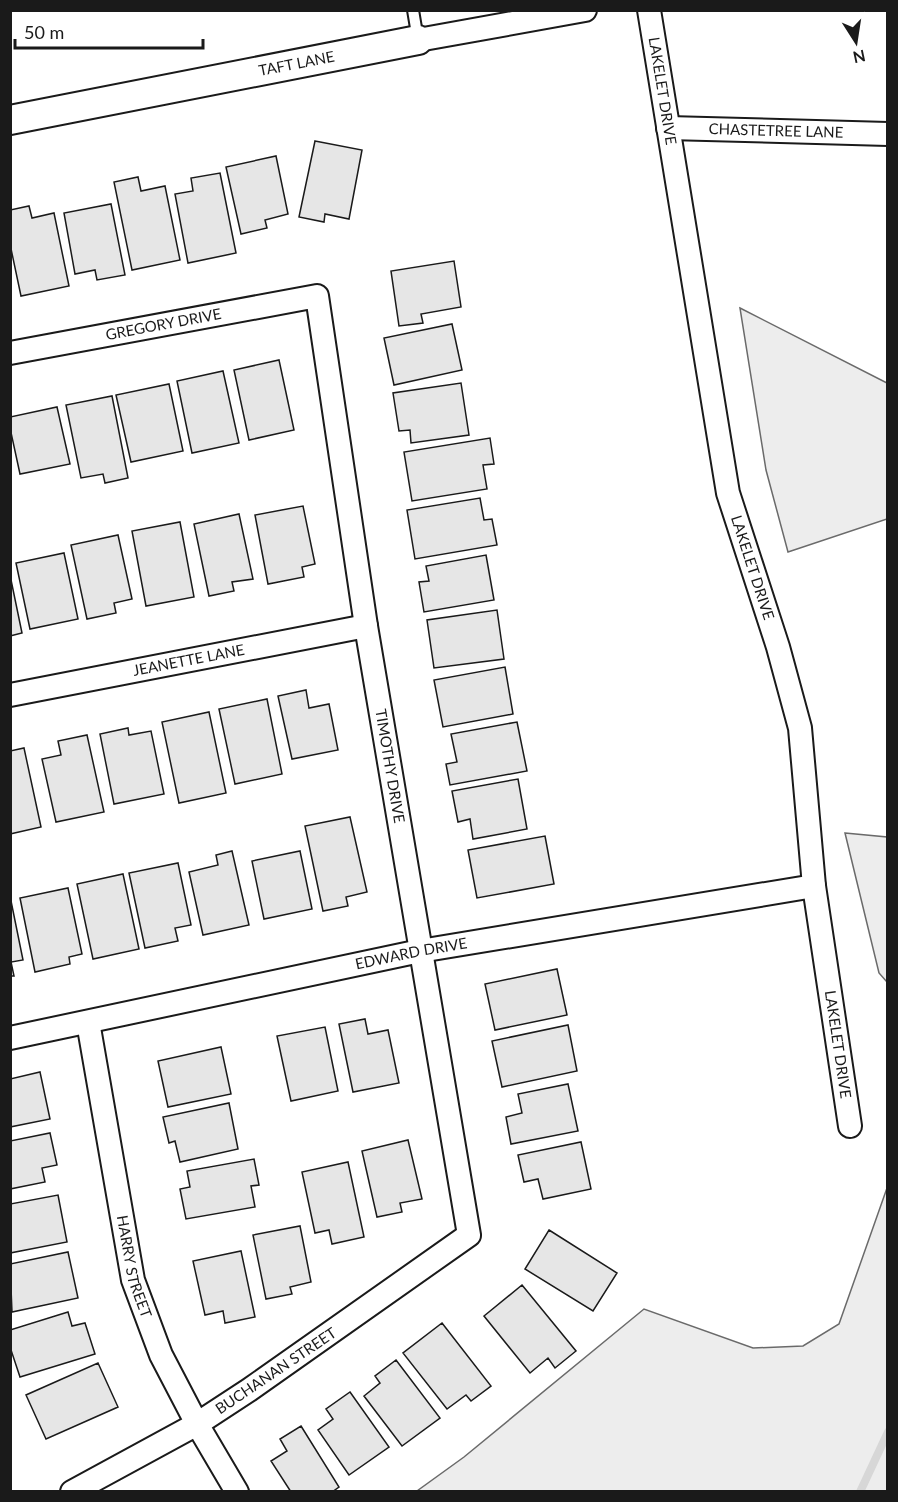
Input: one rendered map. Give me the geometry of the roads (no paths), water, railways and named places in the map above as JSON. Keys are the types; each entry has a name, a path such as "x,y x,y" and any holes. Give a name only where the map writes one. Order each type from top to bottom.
{"street":[{"name":"TAFT LANE","path":"10,120 418,40 585,10"},
{"name":"LAKELET DRIVE","path":"649,10 728,493 778,647 800,728 814,886 850,1126"},
{"name":"CHASTETREE LANE","path":"668,128 886,135"},
{"name":"GREGORY DRIVE","path":"10,353 317,296"},
{"name":"TIMOTHY DRIVE","path":"317,296 366,626 469,1235"},
{"name":"JEANETTE LANE","path":"10,695 366,626"},
{"name":"EDWARD DRIVE","path":"10,1038 420,951 814,886"},
{"name":"HARRY STREET","path":"88,1022 133,1280 161,1355 197,1424 237,1491"},
{"name":"BUCHANAN STREET","path":"72,1491 197,1424 294,1360 469,1235"}],"lane":[{"path":"413,10 418,40"}],"waterway":[{"path":"860,1492 888,1432"}]}
